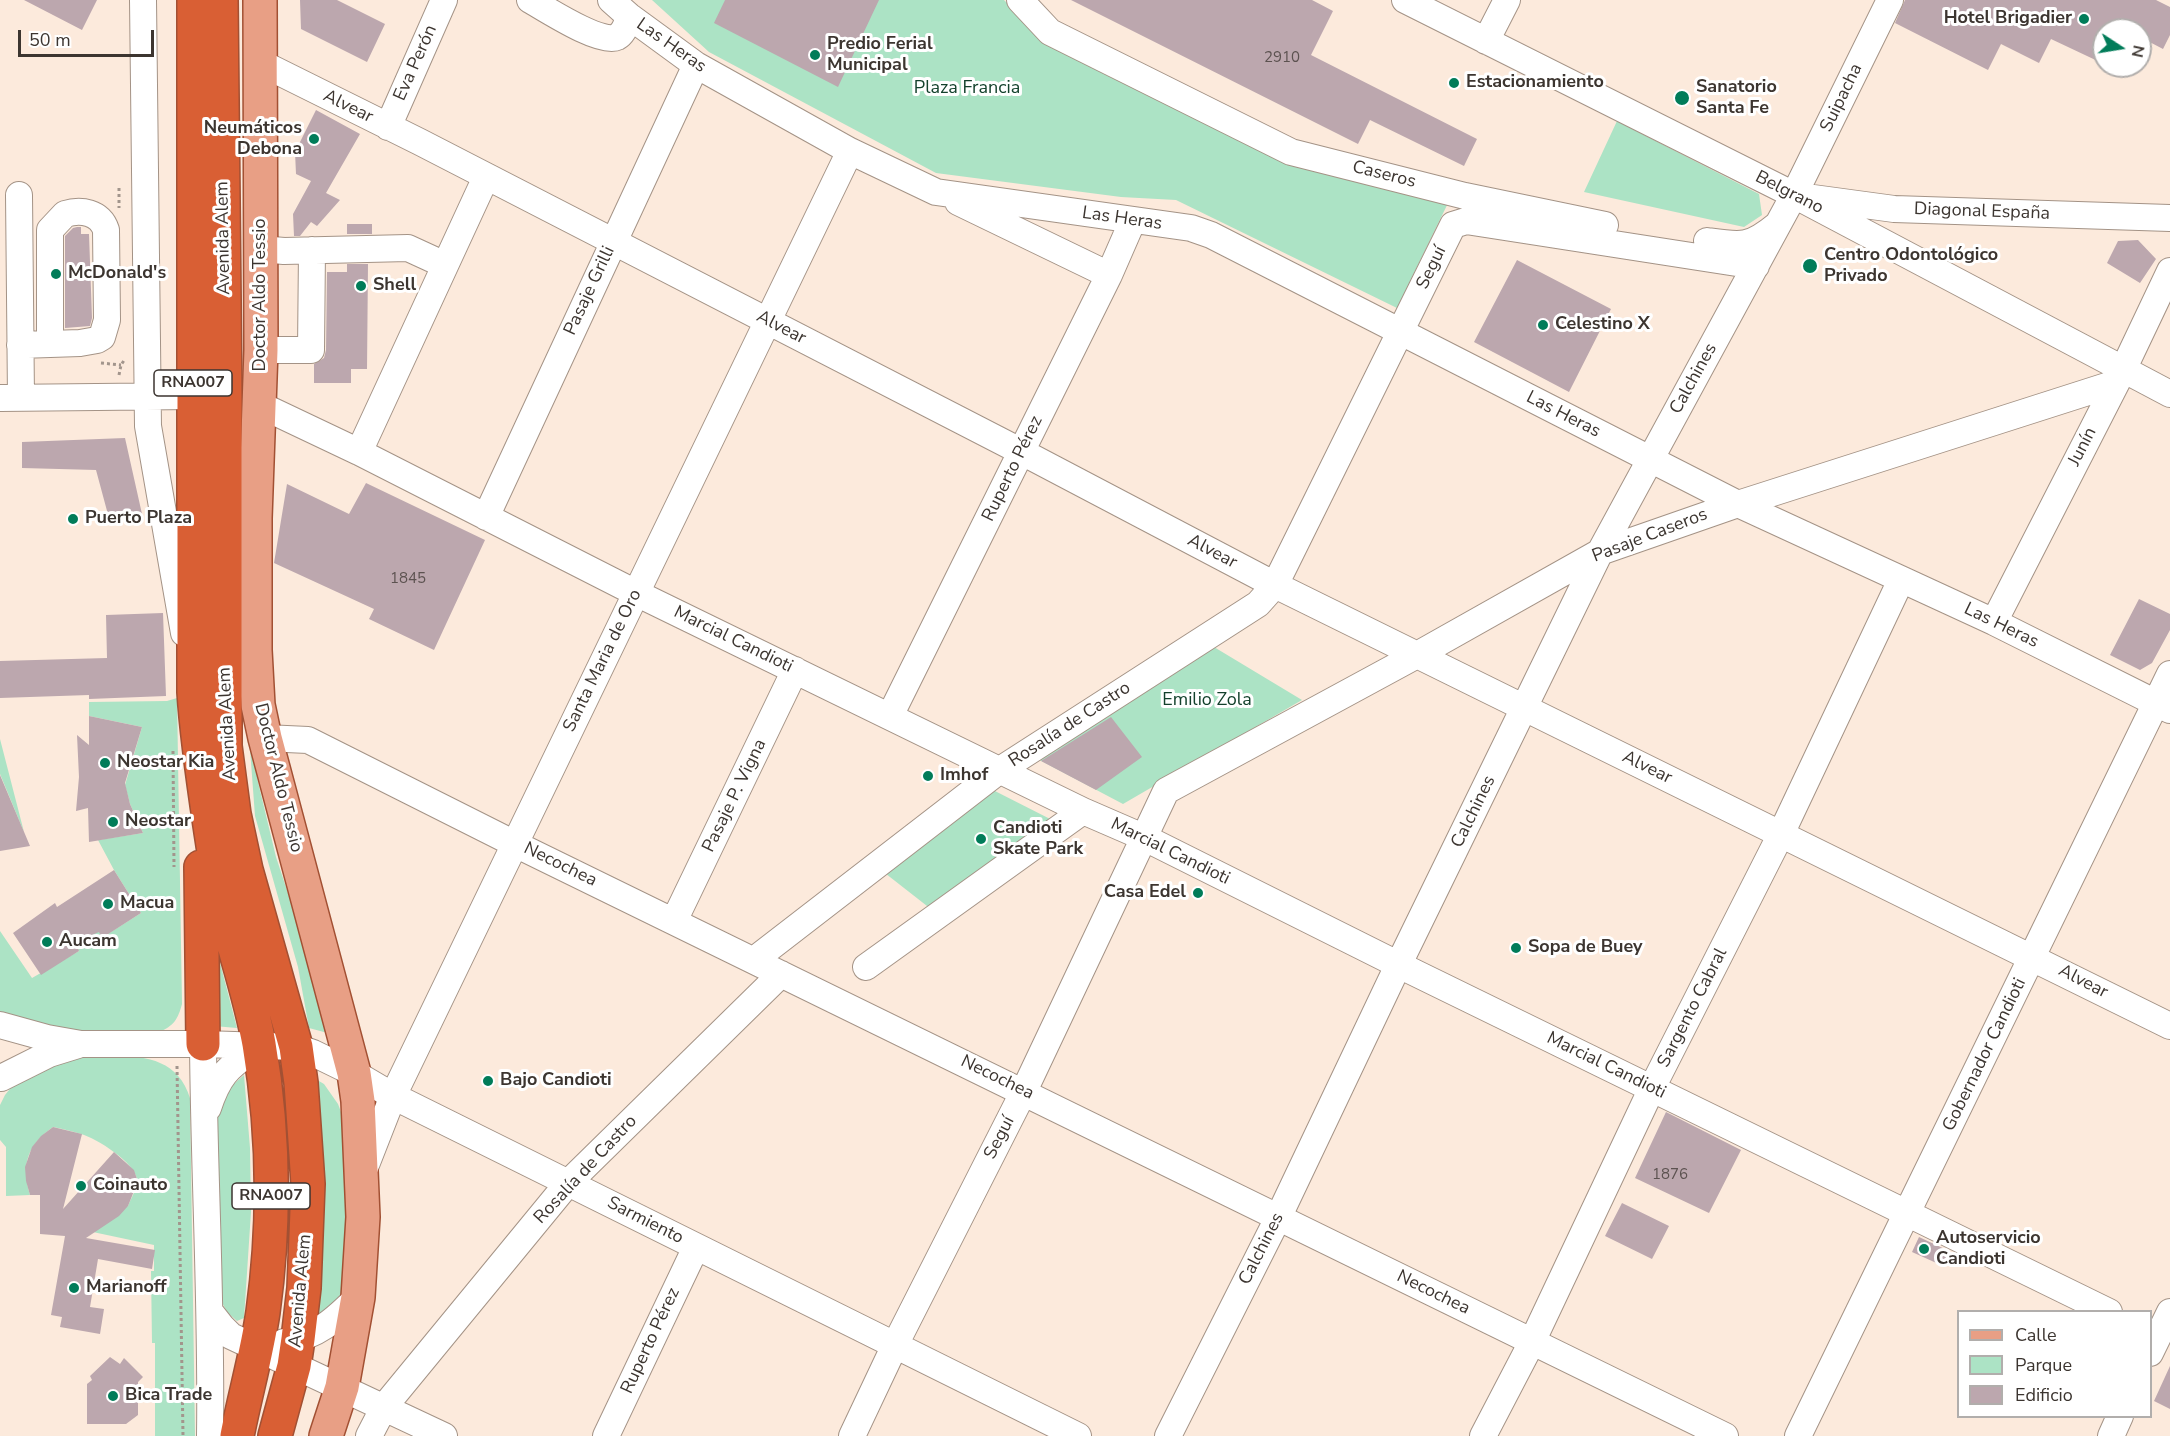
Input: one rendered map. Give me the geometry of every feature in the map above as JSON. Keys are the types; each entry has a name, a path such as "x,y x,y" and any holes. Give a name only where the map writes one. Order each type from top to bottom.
{"highway":[{"name":"Avenida Alem","path":"194,0 194,692 201,766 223,906 251,1006 259,1045 268,1127 271,1206 269,1254 257,1347 237,1436"},
{"name":"Avenida Alem","path":"221,0 225,400 225,746 234,814 246,870 296,1047 301,1083 308,1184 305,1267 296,1353 275,1436"},
{"path":"201,766 203,1044"}],"main road":[{"name":"Doctor Aldo Tessio","path":"260,0 261,350 255,518 255,650 258,705 354,1073 362,1173 363,1217 358,1296 342,1387 326,1436"},
{"name":"Marcial Candioti","path":"193,396 260,405"}],"street":[{"path":"142,0 148,426 194,692"},
{"name":"Eva Perón","path":"388,127 444,0"},
{"name":"Las Heras","path":"530,0 604,38 620,35 620,8"},
{"name":"Caseros","path":"1020,0 1050,32 1291,152 1465,196 1578,220 1739,246 1759,240 1780,223"},
{"name":"Belgrano","path":"1405,0 1794,195 2120,376 2170,394"},
{"path":"1486,41 1507,0"},
{"name":"Suipacha","path":"1794,195 1890,0"},
{"name":"Las Heras","path":"620,8 696,65 850,151 1109,275"},
{"name":"Alvear","path":"261,63 769,321 1275,585 2170,1026"},
{"name":"Pasaje Grilli","path":"486,517 696,65"},
{"name":"Santa Maria de Oro","path":"362,1173 393,1096 850,151"},
{"path":"359,452 486,177"},
{"name":"Las Heras","path":"936,192 1191,228 1211,235 1738,504 1994,622 2163,706"},
{"path":"19,195 20,345 11,398 193,396"},
{"name":"Calchines","path":"1168,1436 1278,1218 1600,552 1794,195"},
{"name":"Diagonal España","path":"1794,195 1894,209 2170,218"},
{"path":"20,345 89,343 102,337 107,320 106,230 102,221 86,212 65,214 53,224 48,237 50,344"},
{"name":"Ruperto Pérez","path":"890,716 1109,275 1133,220"},
{"name":"Seguí","path":"1275,585 1453,225 1466,221 1756,266"},
{"path":"261,249 284,251 408,248 445,265"},
{"path":"261,350 311,350 312,250"},
{"name":"Junín","path":"1994,622 2120,376 2170,271"},
{"path":"105,329 146,328"},
{"name":"Pasaje Caseros","path":"1143,837 1166,791 1417,655 1600,552 2120,376"},
{"name":"Marcial Candioti","path":"260,405 359,452 636,593 1083,811 1143,837 1399,965 2107,1310"},
{"name":"Sargento Cabral","path":"1483,1436 1532,1342 1652,1088 1781,834 1900,580"},
{"name":"Rosalía de Castro","path":"754,960 1000,770 1258,604 1275,585"},
{"name":"Pasaje P. Vigna","path":"674,921 795,670"},
{"name":"Gobernador Candioti","path":"1798,1436 2033,957 2163,706 2170,674"},
{"name":"Necochea","path":"265,738 308,740 515,844 1725,1436"},
{"path":"866,967 1083,811"},
{"name":"Seguí","path":"852,1436 895,1345 1023,1091 1143,837"},
{"name":"Rosalía de Castro","path":"369,1436 384,1407 568,1183 781,974"},
{"path":"0,1027 81,1044"},
{"path":"0,1027 9,1044 10,1055 9,1065 1,1079"},
{"path":"1,1079 49,1054 81,1044"},
{"name":"Sarmiento","path":"81,1044 259,1045 296,1047 313,1053 393,1096 1078,1436"},
{"path":"203,1044 211,1313 210,1436"},
{"path":"204,1119 215,1086 223,1075 259,1045"},
{"name":"Ruperto Pérez","path":"606,1436 696,1247"},
{"path":"296,1353 312,1335 327,1325 358,1296"},
{"path":"2157,1341 2170,1312"},
{"path":"211,1313 231,1336 257,1347 296,1353 342,1387 444,1436"},
{"path":"2111,1436 2119,1418"}],"path":[{"path":"102,363 121,365"}],"green space":[{"name":"Plaza Francia","path":"652,0 1004,0 1035,31 1281,158 1450,199 1397,308 1176,200 1121,197 936,173 709,52"},
{"path":"1617,121 1759,194 1762,215 1744,227 1584,192"},
{"name":"Emilio Zola","path":"1209,644 1302,700 1123,804 1032,756"},
{"path":"177,698 182,1004 177,1018 159,1032 74,1033 0,1015 0,931 32,978 79,951 75,941 88,937 97,927 103,937 141,913 98,840 143,833 130,804 125,785 142,727 89,716 89,702 167,701"},
{"path":"248,722 258,782 276,857 335,1035 309,1028 298,967 255,816"},
{"path":"0,739 24,832 0,774"},
{"name":"Candioti Skate Park","path":"987,787 1062,825 936,913 881,870"},
{"path":"218,955 237,1028 214,1026"},
{"path":"124,1056 157,1062 171,1069 182,1081 190,1098 195,1436 155,1436 155,1343 152,1343 151,1271 154,1271 154,1245 74,1228 128,1206 137,1180 130,1166 96,1140 53,1127 37,1141 28,1157 26,1174 30,1195 6,1196 6,1147 0,1140 0,1105 13,1085 72,1057"},
{"path":"307,1074 324,1084 338,1104 347,1128 348,1260 344,1290 327,1313 306,1324"},
{"path":"244,1075 250,1148 251,1212 244,1318 237,1321 227,1312 217,1293 215,1127 223,1097"}],"building":[{"path":"24,0 97,0 82,30"},
{"path":"300,0 337,0 385,24 367,62 301,29"},
{"name":"Predio Ferial Municipal","path":"725,0 879,0 838,87 714,23"},
{"path":"1071,0 1312,0 1333,11 1311,55 1477,139 1464,166 1370,120 1358,144"},
{"path":"1905,0 2156,0 2170,7 2170,35 2163,49 2152,43 2152,18 2092,18 2092,58 2051,39 2039,63 2001,44 1988,70 1895,23"},
{"path":"316,110 360,134 326,193 340,200 317,226 311,222 300,236 294,236 293,214 311,181 296,174 295,152"},
{"path":"347,224 372,224 372,234 347,234"},
{"path":"77,227 81,227 81,234 89,234 92,318 90,326 65,328 65,236"},
{"path":"2138,240 2156,259 2140,283 2107,263 2118,241"},
{"name":"Celestino X","path":"1517,260 1611,309 1569,392 1474,342"},
{"path":"347,264 368,264 367,369 351,369 351,383 314,383 314,364 324,358 326,350 327,272 347,272"},
{"path":"125,438 142,514 110,522 96,470 22,468 22,442"},
{"path":"366,483 485,540 434,650 369,619 374,609 274,563 287,484 349,514"},
{"path":"2139,599 2170,614 2170,630 2152,663 2140,670 2110,655"},
{"path":"163,613 166,696 89,699 89,695 0,698 0,661 107,658 106,615"},
{"path":"89,716 142,727 125,783 130,804 143,833 89,842 88,808 76,811 79,777 77,735 89,745"},
{"path":"1111,717 1142,757 1096,790 1041,761"},
{"path":"0,775 30,846 0,851"},
{"path":"114,870 141,913 102,938 99,932 76,942 79,951 41,975 13,933 55,903 57,907"},
{"path":"1666,1112 1741,1150 1709,1213 1635,1178"},
{"path":"53,1127 82,1134 63,1209 114,1152 134,1170 137,1179 128,1206 119,1216 86,1238 155,1250 152,1269 98,1259 90,1307 104,1309 100,1334 60,1327 62,1317 51,1315 65,1236 40,1234 40,1195 30,1195 25,1167 32,1147"},
{"path":"1622,1203 1669,1226 1652,1259 1605,1236"},
{"path":"1919,1237 1949,1251 1943,1266 1912,1252"},
{"name":"Bica Trade","path":"110,1357 120,1364 124,1358 143,1377 138,1382 138,1415 126,1424 87,1424 87,1384 92,1380 90,1376"},
{"path":"2170,1366 2170,1409 2154,1401"}],"place":[{"name":"Hotel Brigadier","path":"2084,19"},
{"name":"Predio Ferial Municipal","path":"815,55"},
{"name":"Estacionamiento","path":"1454,83"},
{"name":"Sanatorio Santa Fe","path":"1682,98"},
{"name":"Neumáticos Debona","path":"314,139"},
{"name":"Centro Odontológico Privado","path":"1810,266"},
{"name":"McDonald's","path":"56,274"},
{"name":"Shell","path":"361,286"},
{"name":"Celestino X","path":"1543,325"},
{"name":"Puerto Plaza","path":"73,519"},
{"name":"Neostar Kia","path":"105,763"},
{"name":"Imhof","path":"928,776"},
{"name":"Neostar","path":"113,822"},
{"name":"Candioti Skate Park","path":"981,839"},
{"name":"Casa Edel","path":"1198,893"},
{"name":"Macua","path":"108,904"},
{"name":"Aucam","path":"47,942"},
{"name":"Sopa de Buey","path":"1516,948"},
{"name":"Bajo Candioti","path":"488,1081"},
{"name":"Coinauto","path":"81,1186"},
{"name":"Autoservicio Candioti","path":"1924,1249"},
{"name":"Marianoff","path":"74,1288"},
{"name":"Bica Trade","path":"113,1396"}]}
